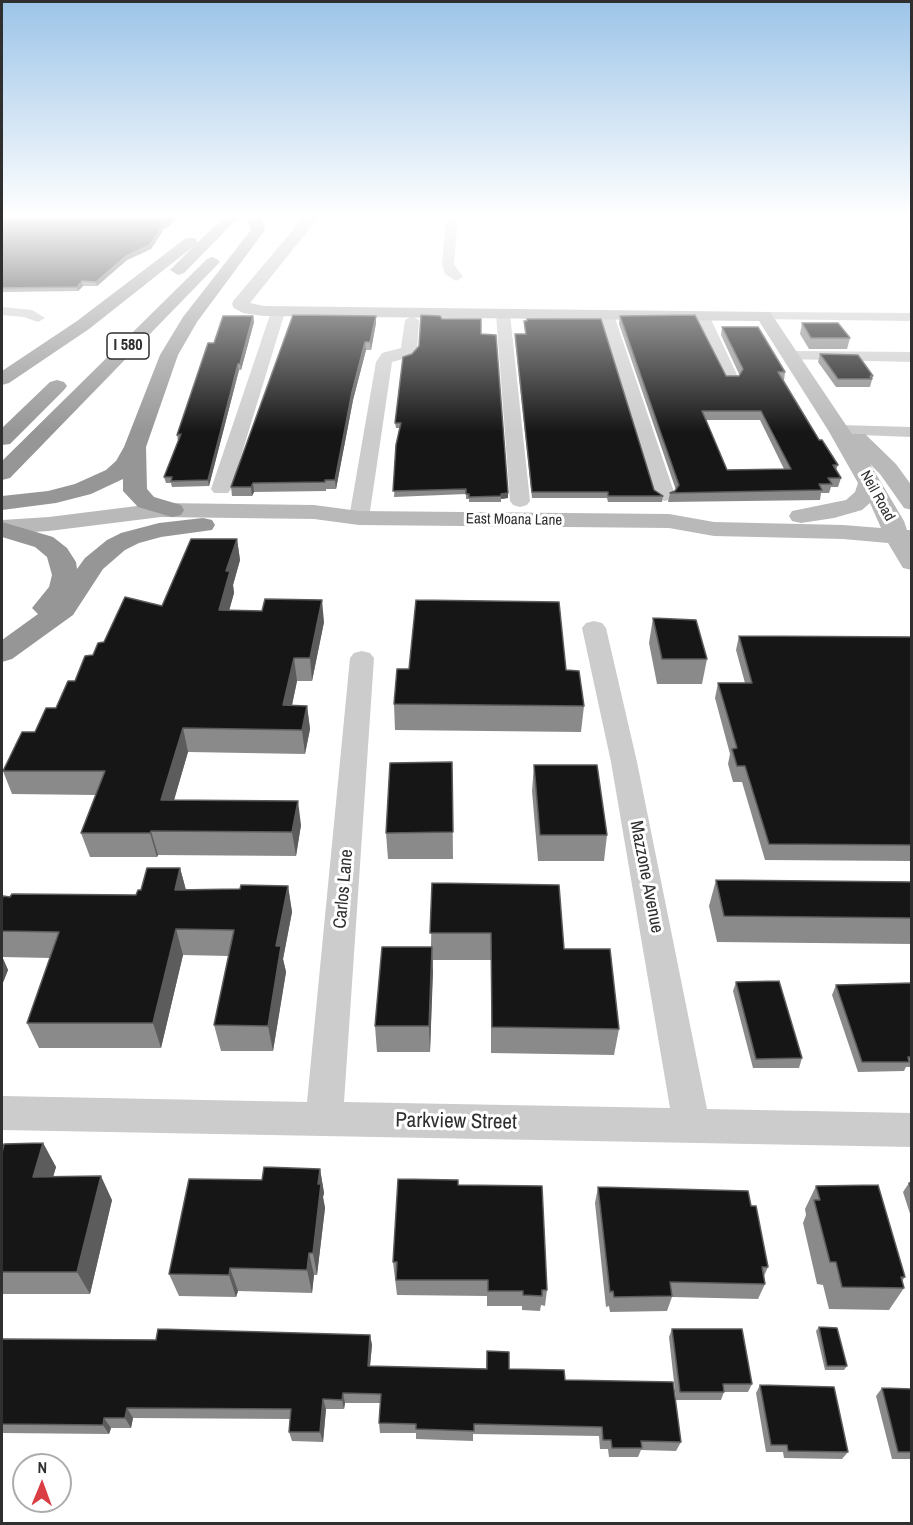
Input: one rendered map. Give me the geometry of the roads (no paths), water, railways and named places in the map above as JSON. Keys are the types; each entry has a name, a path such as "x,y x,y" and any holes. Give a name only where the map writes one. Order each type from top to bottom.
{"highway":[{"path":"2,379 83,325 129,289"},
{"name":"I 580","path":"2,473 184,289"},
{"path":"2,503 48,498 100,482 125,465 135,447 169,355 189,321 213,289"},
{"path":"2,439 71,372"},
{"path":"135,447 135,490 146,502 172,510"},
{"path":"2,652 63,609 94,564 117,545 130,538 159,530 203,525"},
{"path":"2,528 35,538 53,547 63,562 64,575 62,588 51,602 2,652"}],"street":[{"path":"250,289 240,304 249,309 278,312 912,317"},
{"path":"2,311 27,313 38,318"},
{"path":"221,489 278,312"},
{"path":"503,314 520,501"},
{"path":"607,315 665,495"},
{"path":"702,315 731,379"},
{"name":"Neil Road","path":"764,316 839,430 870,483 903,529 912,562"},
{"path":"359,518 384,362 387,356 405,354 410,349 412,320"},
{"path":"792,356 912,357"},
{"path":"839,430 912,432"},
{"name":"Neil Road","path":"839,430 862,442 888,469 910,499"},
{"path":"801,516 854,506 865,495 870,483"},
{"name":"East Moana Lane","path":"2,503 51,508 126,523 315,525 359,518"},
{"name":"East Moana Lane","path":"2,528 172,510 314,512 359,518 669,521 708,516 801,516 903,529"},
{"name":"East Moana Lane","path":"669,521 714,529 903,529"},
{"path":"714,529 834,542 875,550 893,557 912,573"},
{"name":"Mazzone Avenue","path":"594,628 624,762 692,1126"},
{"name":"Carlos Lane","path":"324,1119 362,658"},
{"name":"Parkview Street","path":"2,1113 912,1130"}]}
